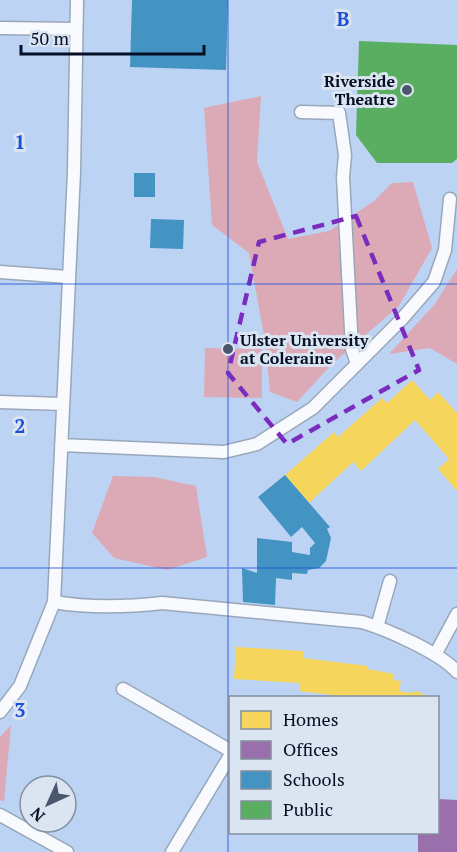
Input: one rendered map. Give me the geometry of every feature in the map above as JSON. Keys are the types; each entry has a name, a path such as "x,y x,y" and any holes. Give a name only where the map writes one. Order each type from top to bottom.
{"lane":[{"path":"0,712 20,686 54,602 74,172 77,0"},
{"path":"0,28 76,29"},
{"path":"301,112 339,113 345,155 343,177 352,349 357,364"},
{"path":"61,445 224,452 257,444 313,408 402,320 434,282 445,250 450,199"},
{"path":"0,272 68,277"},
{"path":"0,402 63,404"},
{"path":"377,627 390,581"},
{"path":"54,602 133,606 162,603 362,622 435,655 457,672"},
{"path":"435,655 457,614"},
{"path":"123,689 229,751"},
{"path":"172,852 229,755"},
{"path":"0,815 67,852"}],"highlighted area":[{"path":"356,216 419,370 287,444 228,373 259,242"}],"shaded area":[{"name":"Ulster University at Coleraine","path":"0,0 457,0 457,852 0,852"},
{"path":"261,96 257,162 288,239 329,231 374,201 392,183 413,182 432,248 399,306 333,363 297,402 270,392 265,341 249,253 212,225 204,108"},
{"path":"457,269 457,364 430,348 389,354 434,305"},
{"path":"205,348 262,349 262,398 204,397"},
{"path":"113,476 154,477 196,486 207,557 167,570 114,558 92,533"},
{"path":"11,725 4,802 0,800 0,737"}],"building: Homes":[{"path":"412,380 430,400 438,392 457,413 457,491 438,469 449,459 415,420 361,471 353,462 309,503 285,475 334,432 338,437 382,398 387,403"},
{"path":"236,647 303,651 303,658 368,666 368,669 394,674 393,680 401,681 399,691 411,693 416,691 427,696 340,696 299,691 300,683 234,679"}],"building: Offices":[{"path":"439,799 457,800 457,852 418,852 418,834 439,834"}],"building: Schools":[{"path":"132,0 228,0 226,70 130,67"},
{"path":"134,173 155,173 155,197 134,197"},
{"path":"151,219 184,220 183,249 150,248"},
{"path":"285,475 330,527 327,529 331,538 326,561 319,568 308,570 307,574 292,573 292,580 276,578 275,605 243,602 242,568 257,573 257,538 292,542 292,552 310,555 310,548 315,543 302,527 291,537 258,497"}],"building: Public":[{"name":"Riverside Theatre","path":"359,41 457,45 457,159 452,163 377,163 356,135"}],"place":[{"name":"Riverside Theatre","path":"407,90"},
{"name":"Ulster University at Coleraine","path":"228,349"}]}
